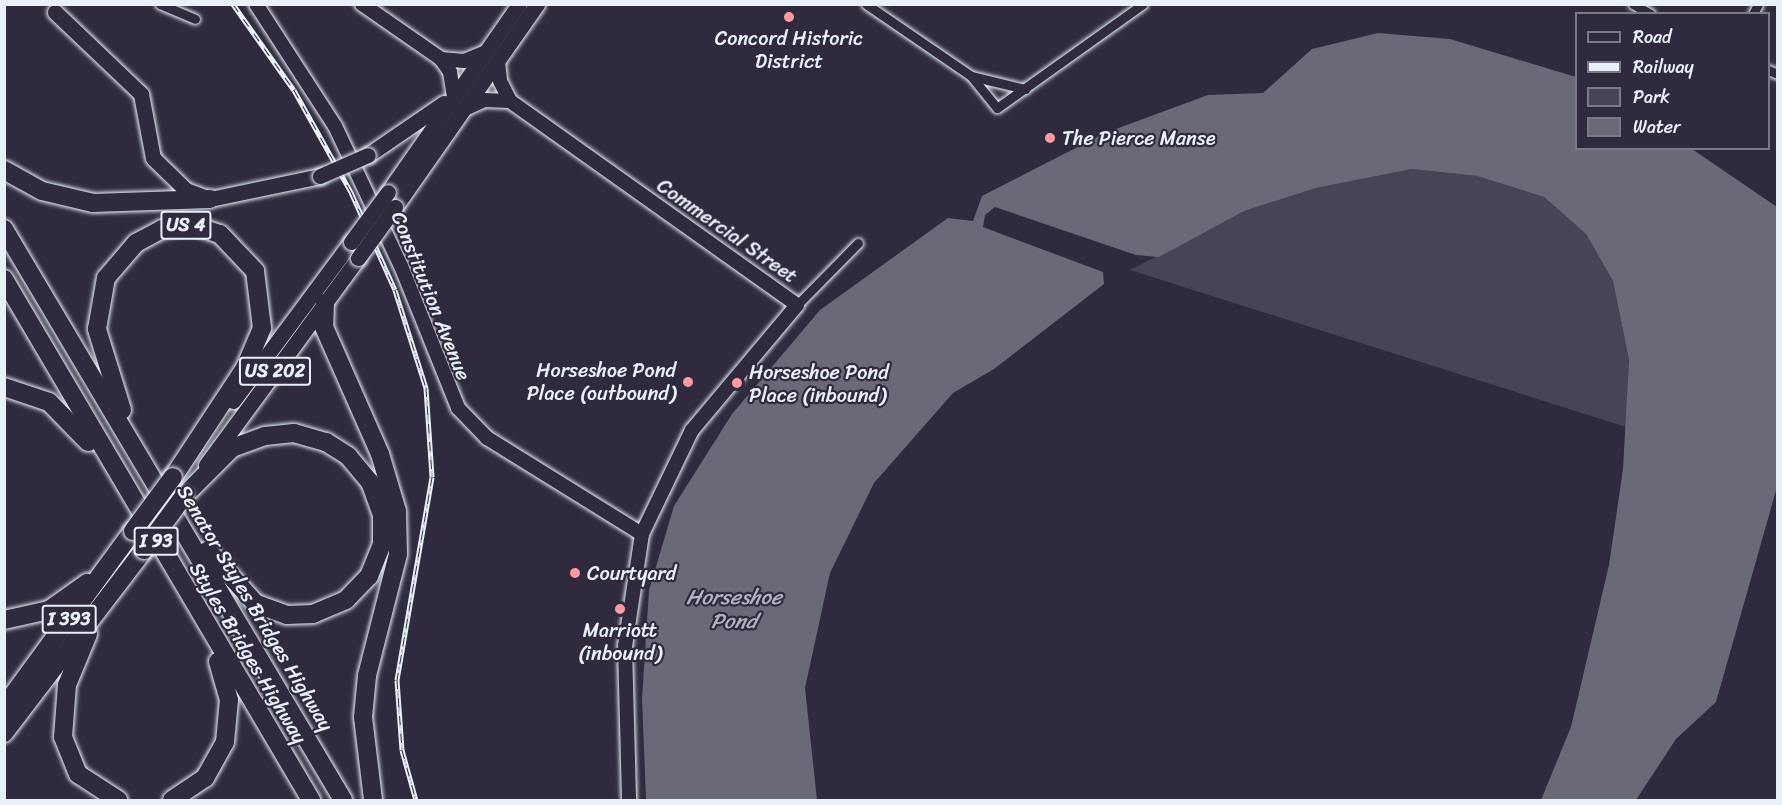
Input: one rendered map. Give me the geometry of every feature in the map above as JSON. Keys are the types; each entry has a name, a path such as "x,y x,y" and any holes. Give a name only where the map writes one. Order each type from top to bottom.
{"highway":[{"path":"4,170 42,190 93,203 210,199"},
{"name":"US 4","path":"130,437 99,344 100,296 116,263 136,243 181,225 212,230 236,245 255,271 262,301 255,350 205,434"},
{"name":"I 93","path":"4,229 130,437"},
{"name":"Styles Bridges Highway","path":"4,279 201,619 310,801"},
{"path":"325,303 328,340 380,454 397,511 396,565 367,676 363,717 373,801"},
{"path":"4,387 49,402 120,479"},
{"path":"156,484 186,516 233,584 271,611 296,616 335,607 356,593 375,566 383,534 377,497 361,469 326,442 294,433 254,439 222,456 188,490"},
{"name":"I 393","path":"4,707 205,434"},
{"name":"Senator Styles Bridges Highway","path":"130,437 343,801"},
{"name":"I 393","path":"4,733 188,490"},
{"path":"4,620 49,610 111,563"},
{"path":"103,605 67,685 63,737 78,774 118,801"},
{"path":"172,801 205,778 217,761 230,721 225,679 201,619"}],"main road":[{"name":"US 202","path":"188,490 395,207 498,61 519,4"},
{"name":"US 202","path":"205,434 388,192 484,53 507,35 537,4"},
{"path":"54,7 141,94 148,145 170,180 210,199 320,176 368,155 454,96"}],"street":[{"path":"160,4 195,19"},
{"name":"Constitution Avenue","path":"256,4 335,126 401,266 458,408 487,438 642,534"},
{"path":"362,4 441,59 450,72 454,96"},
{"path":"866,4 971,76 997,108 1143,4"},
{"path":"1633,4 1647,12"},
{"path":"441,59 464,61 484,53"},
{"path":"465,109 484,100 510,101 500,81 498,61"},
{"path":"971,76 1025,89"},
{"name":"Commercial Street","path":"510,101 797,305 692,430 642,534 625,646 629,801"},
{"path":"797,305 858,243"}],"green space":[{"path":"1412,169 1477,176 1544,197 1586,234 1613,281 1629,360 1626,427 1130,270 1244,211 1316,188"}],"water":[{"name":"Horseshoe Pond","path":"1378,33 1450,39 1575,77 1575,150 1693,150 1777,207 1777,487 1716,702 1676,739 1636,800 1541,800 1571,727 1609,565 1623,469 1629,360 1613,281 1586,234 1544,197 1477,176 1412,169 1316,188 1244,211 1159,257 1136,255 995,207 985,215 983,227 1103,272 1104,284 994,369 953,393 874,483 830,573 805,688 817,800 646,800 642,699 649,590 674,506 732,414 820,310 948,218 973,221 982,196 1105,133 1208,95 1263,93 1312,49"}],"railway":[{"path":"233,4 294,90 351,192 395,290 426,388 432,477 397,680 402,750 416,800"}],"place":[{"name":"Concord Historic District","path":"789,17"},
{"name":"The Pierce Manse","path":"1050,138"},
{"name":"Horseshoe Pond Place (outbound)","path":"688,382"},
{"name":"Horseshoe Pond Place (inbound)","path":"737,383"},
{"name":"Courtyard","path":"575,573"},
{"name":"Marriott (inbound)","path":"620,609"}]}
